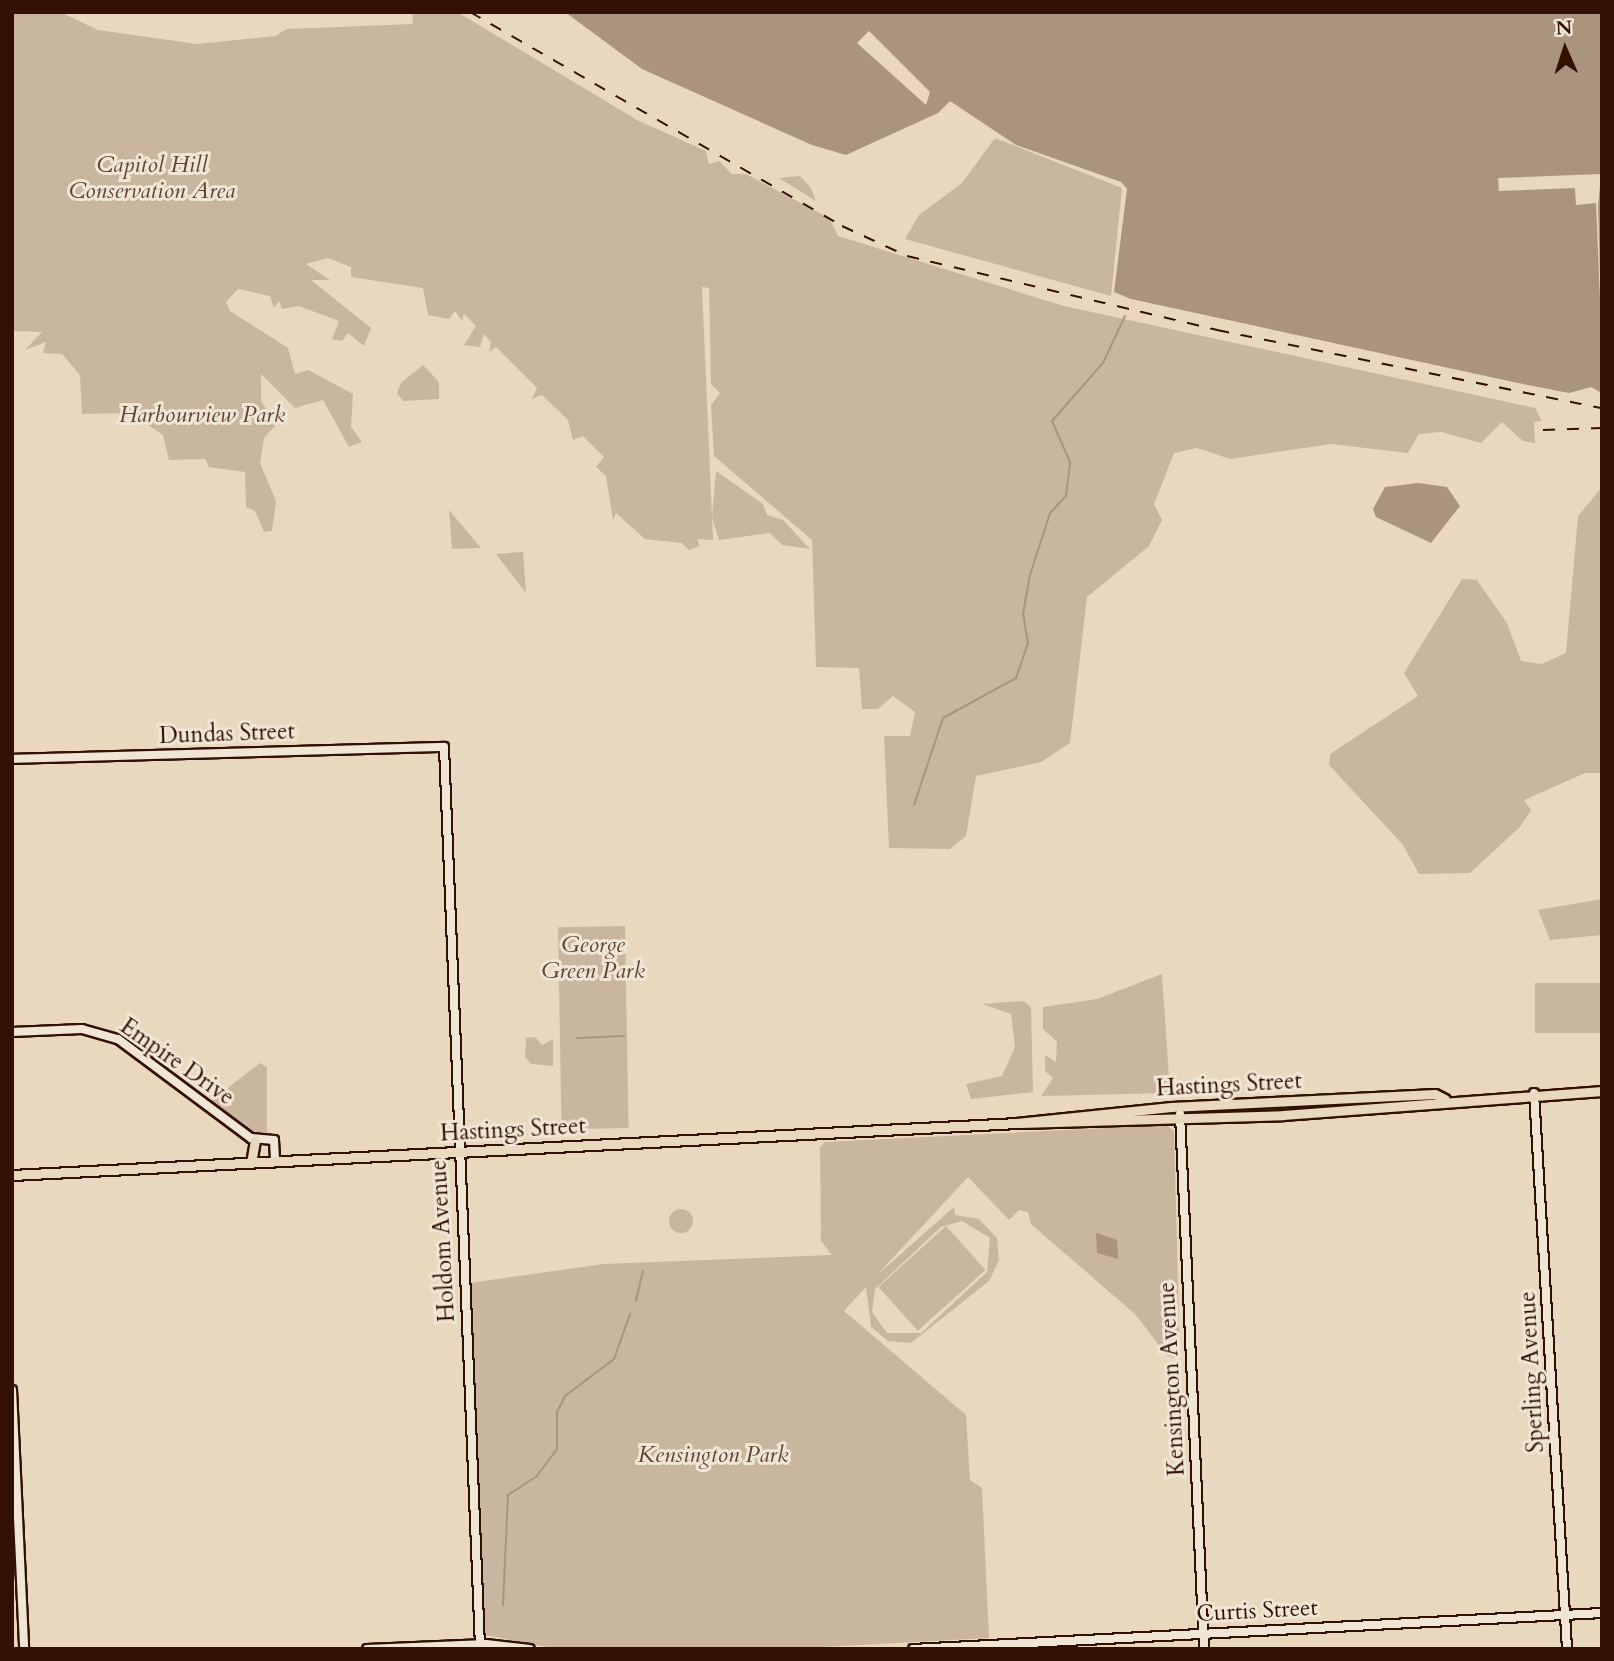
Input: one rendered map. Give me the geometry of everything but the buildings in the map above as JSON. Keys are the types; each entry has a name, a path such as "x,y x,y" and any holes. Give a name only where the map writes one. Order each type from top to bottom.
{"main road":[{"name":"Hastings Street","path":"12,1175 1016,1123 1180,1120 1399,1108 1445,1099 1602,1091"},
{"name":"Hastings Street","path":"1016,1123 1180,1107 1435,1094 1445,1099"},
{"path":"251,1164 254,1140"}],"street":[{"name":"Dundas Street","path":"12,759 444,747"},
{"name":"Holdom Avenue","path":"444,747 458,1152 480,1646"},
{"name":"Empire Drive","path":"12,1031 82,1029 118,1039 254,1140"},
{"name":"Sperling Avenue","path":"1534,1093 1567,1649"},
{"name":"Kensington Avenue","path":"1180,1107 1204,1649"},
{"path":"254,1140 274,1140 275,1162"},
{"path":"12,1390 24,1649"},
{"name":"Curtis Street","path":"914,1649 1602,1613"},
{"path":"367,1649 480,1646 530,1649"}],"green space":[{"path":"12,12 60,12 98,30 197,44 275,36 287,29 413,24 412,12 457,12 637,120 706,151 709,164 719,161 732,174 746,174 829,218 838,236 1064,306 1535,408 1542,421 1534,422 1535,443 1523,441 1502,422 1481,443 1441,432 1419,434 1408,453 1331,444 1230,459 1197,448 1174,453 1154,504 1162,520 1149,546 1087,597 1070,743 1041,762 976,776 966,836 950,849 889,848 884,736 910,736 915,712 893,696 878,709 862,709 859,668 816,667 812,540 714,456 711,405 720,393 711,384 709,288 702,287 713,540 697,539 700,546 689,550 682,543 645,539 616,513 613,520 606,476 596,467 604,457 583,436 573,440 568,420 542,395 532,399 537,388 496,347 489,352 491,342 484,334 480,347 464,345 476,326 464,314 462,321 455,311 449,319 428,315 423,288 351,277 351,267 328,258 306,264 330,280 311,280 371,328 364,346 348,333 342,341 332,339 339,321 299,306 282,309 279,301 274,308 270,296 238,289 226,302 230,311 288,348 295,374 308,370 353,394 351,427 362,442 349,447 323,400 295,408 261,374 261,401 276,425 264,438 260,463 276,501 272,531 264,532 255,511 246,507 245,472 209,467 205,459 169,460 163,435 130,413 82,414 80,375 62,354 43,353 46,342 25,350 42,332 14,331"},
{"path":"995,138 1122,188 1111,296 905,239 919,215 962,183"},
{"path":"800,176 811,188 816,201 779,178"},
{"path":"423,365 439,382 439,399 403,401 397,393 401,383"},
{"path":"716,471 763,504 767,515 783,520 810,549 782,545 770,533 719,540 712,517"},
{"path":"1602,487 1602,773 1585,773 1524,800 1531,810 1520,827 1470,873 1419,874 1403,845 1329,765 1330,754 1418,696 1404,673 1462,579 1477,580 1507,623 1521,661 1542,664 1566,653 1578,516"},
{"path":"449,510 481,548 452,549"},
{"path":"523,552 526,593 496,554"},
{"path":"1602,899 1602,935 1550,940 1538,910"},
{"name":"George Green Park","path":"625,926 629,1128 562,1129 558,927"},
{"path":"1162,974 1170,1093 1041,1096 1053,1078 1045,1071 1045,1055 1056,1062 1057,1042 1043,1029 1043,1007 1097,999"},
{"path":"1535,983 1602,983 1602,1033 1535,1033"},
{"path":"1023,1001 1031,1007 1033,1092 971,1099 966,1084 1002,1076 1015,1047 1011,1014 982,1004"},
{"path":"535,1037 542,1045 553,1039 553,1066 531,1064 525,1057 526,1038"},
{"path":"260,1063 267,1067 267,1135 253,1134 211,1101"},
{"name":"Kensington Park","path":"1166,1125 1174,1131 1180,1359 1167,1356 1136,1315 1031,1224 1028,1212 1019,1210 1009,1220 968,1177 877,1275 954,1207 955,1215 979,1219 997,1238 999,1260 989,1281 911,1343 888,1341 871,1327 866,1287 844,1311 966,1415 970,1480 982,1488 989,1638 785,1649 557,1649 485,1635 470,1283 603,1264 832,1255 821,1241 820,1147 825,1142","holes":["962,1221 990,1238 987,1272 921,1333 887,1333 872,1312 875,1289 941,1227"]},
{"path":"676,1209 686,1209 693,1216 693,1226 686,1233 676,1233 669,1226 669,1216"},
{"path":"946,1226 985,1270 918,1331 878,1287"}],"shaded area":[{"path":"565,12 1602,12 1602,393 1591,387 1569,393 1518,383 1131,299 1114,292 1127,189 1121,182 1016,145 950,101 938,113 846,155 812,145 642,69"},
{"path":"1418,483 1447,487 1460,506 1431,543 1376,517 1373,509 1385,487"},
{"path":"1096,1233 1117,1240 1118,1259 1097,1253"}],"pier":[{"path":"869,31 930,92 926,105 857,43"},
{"path":"1601,174 1598,206 1602,348 1596,203 1576,205 1575,188 1499,191 1498,178"}],"waterway":[{"path":"914,805 943,718 1016,678 1028,644 1023,614 1030,575 1050,513 1066,496 1070,462 1052,421 1103,363 1125,316"},
{"path":"577,1038 624,1036"},
{"path":"636,1301 643,1271"},
{"path":"503,1605 508,1495 536,1477 557,1449 557,1412 565,1396 614,1359 630,1314"}],"railway":[{"path":"470,12 842,226 907,256 1217,330 1602,408"},
{"path":"1543,430 1602,428"}],"park label":[{"name":"Capitol Hill Conservation Area","path":"152,178"},
{"name":"Harbourview Park","path":"202,415"}]}
